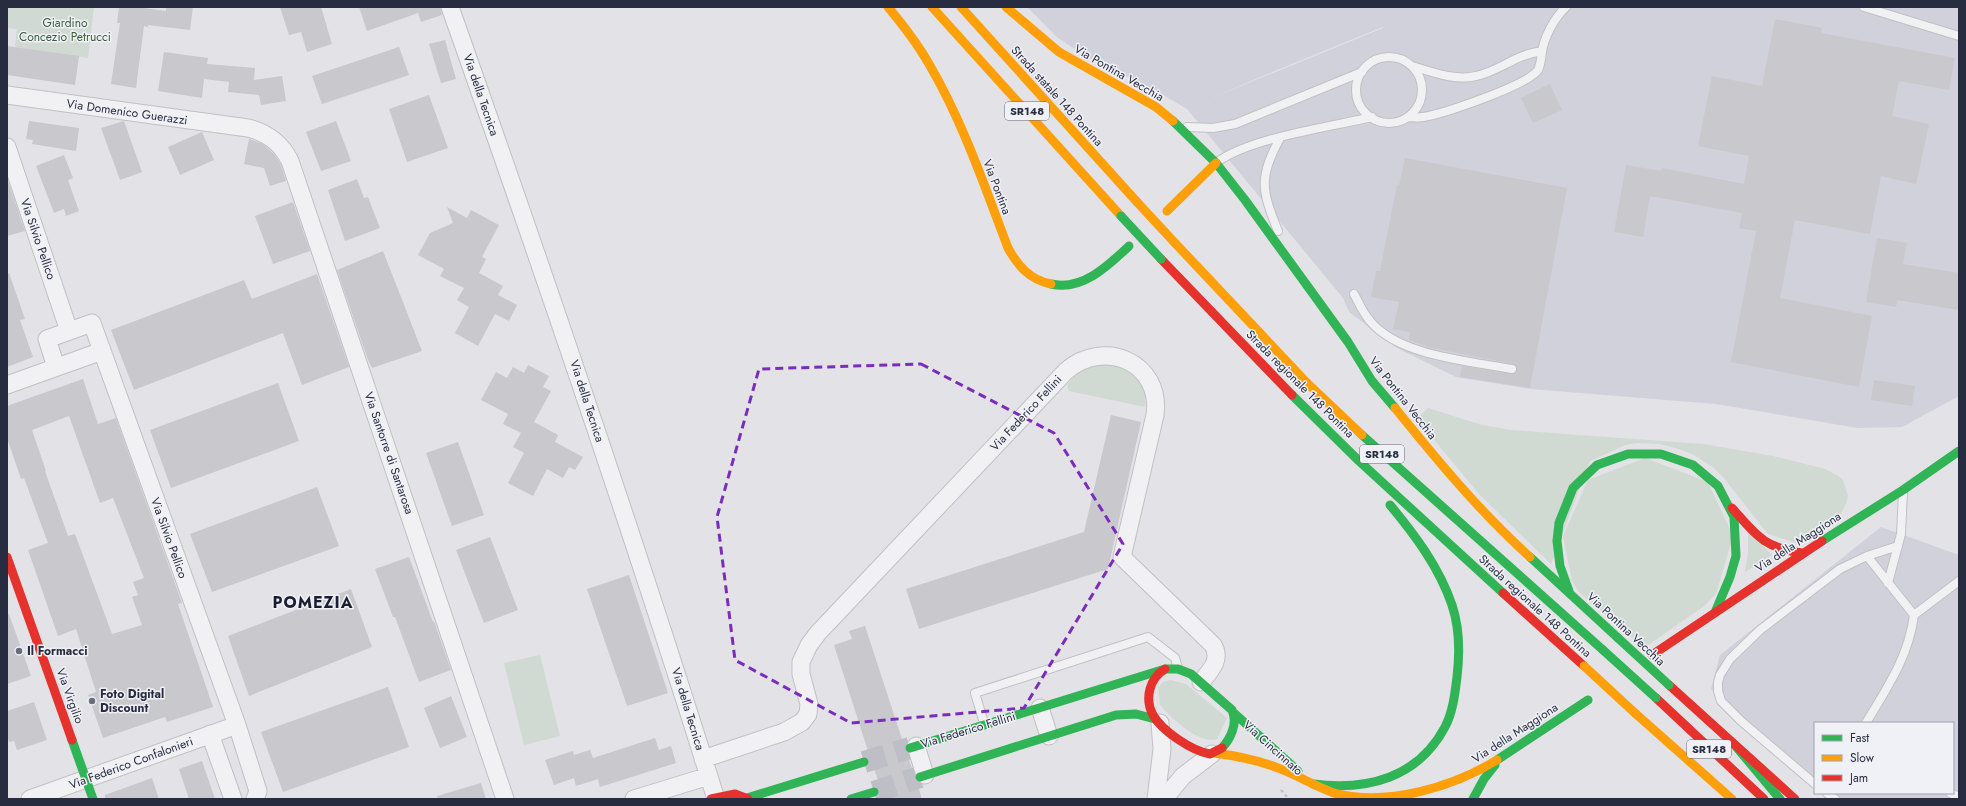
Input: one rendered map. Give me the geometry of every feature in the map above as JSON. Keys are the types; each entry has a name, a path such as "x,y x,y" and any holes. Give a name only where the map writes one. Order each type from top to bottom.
{"main road":[{"name":"Via Pontina","path":"888,7 920,49 949,98 1008,248 1012,257 1023,270 1034,279 1046,284 1060,286 1070,285 1094,275 1129,246"},
{"name":"Strada regionale 148 Pontina","path":"932,7 1121,216 1295,398 1377,478 1636,714 1732,799"},
{"name":"Strada statale 148 Pontina","path":"960,7 1136,202"},
{"name":"Via Pontina Vecchia","path":"1006,7 1059,52 1090,71 1144,100 1180,127 1216,163 1245,200 1348,342 1372,381 1444,468 1514,543 1795,799"},
{"path":"1167,211 1216,163"},
{"name":"Strada regionale 148 Pontina","path":"1136,202 1307,384 1373,446 1656,698 1764,799"},
{"path":"1295,398 1373,487"},
{"name":"Via della Maggiona","path":"1652,655 1716,610 1802,553 1903,490 1959,452"},
{"path":"1572,596 1561,573 1558,562 1557,542 1560,516 1567,497 1577,483 1600,465 1626,454 1639,453 1665,455 1690,463 1703,471 1714,481 1732,507 1766,544 1780,550 1802,553"},
{"path":"1315,792 1333,788 1354,787 1397,776 1410,768 1429,750 1445,727 1451,711 1459,660 1459,633 1456,617 1442,576 1416,537 1384,499"},
{"path":"1716,610 1730,580 1736,556 1737,531 1732,507"},
{"name":"Via Virgilio","path":"7,557 93,799"},
{"path":"923,776 1122,714 1136,714 1158,721 1194,749 1202,753 1213,754 1223,748 1229,739 1234,722 1234,713 1191,674 1178,669 1165,669 1154,677 1150,686 1151,709 1158,721"},
{"name":"Via Federico Fellini","path":"913,747 1165,669"},
{"name":"Via della Maggiona","path":"1315,792 1353,797 1404,796 1455,783 1500,759 1588,700"},
{"name":"Via Cincinnato","path":"1234,713 1315,792"},
{"path":"1658,733 1691,775"},
{"path":"1734,744 1780,799"},
{"name":"Via Cincinnato","path":"1213,754 1256,760 1291,773 1315,792 1333,799"},
{"path":"1473,799 1484,779 1500,759"},
{"path":"714,799 735,794 748,799 864,762"},
{"path":"851,799 874,792"}],"street":[{"name":"Via della Tecnica","path":"450,7 551,292 668,644 709,776 714,799"},
{"name":"Via Domenico Guerazzi","path":"7,95 248,128"},
{"name":"Via Santorre di Santarosa","path":"248,128 266,134 275,140 283,149 290,161 505,799"},
{"name":"Via Silvio Pellico","path":"7,147 69,331 92,323 237,725 258,791 255,799"},
{"path":"56,367 46,339 69,331"},
{"path":"7,385 102,351"},
{"name":"Via Federico Fellini","path":"703,759 784,732 802,722 808,714 809,704 801,674 801,662 809,645 818,633 1066,371 1078,362 1094,356 1114,356 1130,362 1140,370 1147,379 1154,393 1155,415 1122,557 1213,645 1216,651 1216,663 1201,682"},
{"path":"1040,708 1050,736"},
{"path":"1156,799 1162,749 1158,721"},
{"name":"Via Federico Confalonieri","path":"30,799 237,725"},
{"path":"210,734 233,799"},
{"path":"913,747 923,776"},
{"path":"1164,799 1183,776 1213,754"},
{"path":"634,799 709,776"}],"lane":[{"path":"1408,117 1421,118 1443,113 1524,81 1533,76 1542,61 1542,51 1551,28 1566,7"},
{"path":"1864,7 1959,36"},
{"path":"1412,66 1421,83 1422,93 1415,110 1408,117 1396,122 1387,123 1372,117 1365,112 1357,97 1358,80 1362,72 1372,62 1386,58 1400,59 1412,66 1452,76 1470,77 1488,72 1521,55 1542,51"},
{"path":"1180,127 1213,128 1235,124 1362,72"},
{"path":"1216,163 1238,150 1280,138 1372,117"},
{"path":"1280,138 1267,164 1264,185 1267,204 1293,266"},
{"path":"1354,294 1374,326 1406,346 1422,352 1512,369"},
{"path":"1888,583 1901,534 1903,490"},
{"path":"1814,783 1741,721 1722,701 1718,691 1718,682 1722,671 1730,659 1760,630 1840,569 1867,556 1898,546"},
{"path":"1867,556 1914,615"},
{"path":"1867,722 1904,658 1911,637 1914,615 1959,581"},
{"path":"984,724 975,693 1148,637 1175,658 1178,669"},
{"path":"1835,799 1843,799"}],"path":[{"path":"1278,787 1289,799"}],"highlighted area":[{"path":"921,364 1054,433 1123,544 1024,708 851,723 735,660 717,517 759,369"}],"shaded area":[{"path":"1027,7 1959,7 1959,396 1902,427 1858,428 1716,404 1531,389 1456,377 1397,348 1349,312 1343,298 1187,109 1153,89 1087,57 1058,38","holes":["1383,27 1383,28 1214,97"]},
{"path":"1881,527 1959,555 1959,799 1829,799 1824,794 1954,794 1954,722 1814,722 1814,785 1711,689 1720,655"}],"green space":[{"name":"Giardino Concezio Petrucci","path":"7,7 94,7 88,58 15,47 17,29 7,28"},
{"path":"1097,364 1116,367 1133,374 1143,387 1145,407 1069,391 1067,385 1078,372"},
{"path":"1428,408 1482,425 1511,430 1703,444 1773,456 1825,469 1837,475 1843,480 1848,496 1841,514 1800,544 1768,534 1723,477 1714,468 1694,455 1660,444 1637,443 1625,445 1590,461 1551,564 1480,495 1425,429 1421,423 1421,415"},
{"path":"1645,458 1708,482 1733,536 1716,594 1704,606 1644,648 1579,592 1572,581 1563,536 1588,480"},
{"path":"1748,531 1772,555 1745,572 1748,553"},
{"path":"540,655 560,736 524,745 504,663"},
{"path":"1170,680 1186,684 1227,718 1217,739 1210,740 1194,734 1178,723 1160,705 1158,688 1163,682"}],"building":[{"path":"119,7 136,7 166,11 166,7 193,7 190,30 148,25 148,27 144,26 136,88 111,84 120,23 117,23"},
{"path":"280,7 321,7 332,44 307,52 301,32 289,35"},
{"path":"359,7 440,7 442,15 421,22 418,13 367,31"},
{"path":"1775,19 1822,28 1821,33 1955,58 1949,90 1899,81 1892,116 1929,124 1916,184 1881,176 1870,234 1795,220 1780,298 1872,316 1859,387 1731,362 1756,231 1739,228 1742,213 1650,196 1643,237 1614,232 1626,165 1661,171 1662,168 1744,184 1749,156 1698,146 1712,76 1762,86"},
{"path":"445,40 456,79 441,83 429,44"},
{"path":"7,46 79,56 75,85 7,75"},
{"path":"399,47 409,75 322,104 312,76"},
{"path":"164,52 208,58 207,64 255,68 254,80 282,76 286,101 261,105 259,95 228,92 229,82 204,79 202,98 158,91"},
{"path":"1550,84 1562,110 1533,123 1521,98"},
{"path":"429,95 448,148 407,162 389,109"},
{"path":"29,121 79,128 76,151 32,144 33,140 26,139"},
{"path":"124,121 142,172 120,180 101,128"},
{"path":"336,121 351,161 321,171 306,132"},
{"path":"202,132 214,160 180,175 168,147"},
{"path":"249,139 263,144 275,155 281,165 286,181 270,186 264,168 244,164"},
{"path":"64,155 73,178 68,180 79,211 66,216 64,209 54,213 36,166"},
{"path":"1405,158 1567,188 1530,388 1460,377 1462,366 1511,374 1516,372 1517,367 1513,364 1432,348 1409,340 1410,332 1393,329 1399,302 1371,297 1376,271 1380,271 1397,185 1399,185"},
{"path":"7,178 25,231 7,236"},
{"path":"357,179 364,198 368,197 380,228 345,241 328,190"},
{"path":"293,202 310,251 273,264 255,216"},
{"path":"447,207 467,218 471,210 499,225 482,257 486,259 479,273 503,286 498,295 517,305 509,321 495,314 478,346 455,333 469,307 457,300 464,288 440,276 444,269 418,255 430,233 453,223"},
{"path":"1877,238 1907,243 1903,264 1959,273 1959,310 1897,300 1896,307 1866,302"},
{"path":"383,251 422,351 372,368 337,270"},
{"path":"9,273 25,319 20,320 33,357 7,367 7,274"},
{"path":"317,274 349,367 302,385 283,333 134,390 111,330 244,280 252,299"},
{"path":"528,365 549,376 543,387 551,391 534,422 558,435 555,442 583,457 575,470 569,467 563,478 547,469 533,496 508,483 524,453 513,447 521,433 503,424 508,414 481,400 496,372 507,378 513,367 524,373"},
{"path":"83,379 98,424 116,418 182,603 178,604 213,707 167,722 165,717 103,738 88,695 96,692 76,629 58,636 28,550 48,543 24,478 21,479 7,438 7,406","holes":["69,416 100,503 113,498 144,578 133,582 138,595 132,597 142,625 112,634 75,534 68,536 32,430"]},
{"path":"1874,380 1915,386 1912,406 1871,400"},
{"path":"278,383 299,441 171,488 150,430"},
{"path":"1111,415 1141,422 1108,569 919,629 906,589 1084,532"},
{"path":"458,442 484,515 452,526 426,453"},
{"path":"317,487 339,546 212,592 190,534"},
{"path":"490,537 518,610 484,623 456,550"},
{"path":"409,557 451,670 419,682 395,617 393,617 375,569"},
{"path":"629,575 668,693 627,706 587,589"},
{"path":"351,589 372,647 249,696 228,636"},
{"path":"7,614 9,614 31,676 7,684"},
{"path":"865,626 902,739 898,745 898,752 902,758 909,760 912,768 908,774 908,781 912,786 919,789 922,799 884,799 886,788 878,780 874,769 876,758 868,751 834,645 852,639 849,631"},
{"path":"388,687 409,747 283,792 261,732"},
{"path":"451,696 467,737 440,748 424,708"},
{"path":"34,702 47,740 17,750 14,741 9,742 7,735 7,711"},
{"path":"655,738 659,750 671,746 676,763 600,787 598,779 576,786 574,778 554,785 545,760 573,751 574,755 590,750 593,758"},
{"path":"202,761 215,799 189,799 179,769"},
{"path":"152,778 159,799 105,799 105,795"},
{"path":"481,783 486,799 438,799 437,796"}],"tunnel":[{"path":"864,762 910,748"},
{"path":"874,792 920,777"}],"traffic: fast":[{"path":"1173,121 1216,163 1245,200 1348,342 1372,381 1395,408"},
{"path":"1121,216 1161,259"},
{"path":"1051,284 1073,284 1084,280 1103,269 1129,246"},
{"path":"1292,395 1359,461 1503,593"},
{"path":"1362,435 1603,650"},
{"path":"1822,541 1903,490 1959,451"},
{"path":"1569,591 1560,566 1557,541 1559,523 1573,488 1597,465 1628,454 1661,454 1693,465 1718,486 1734,517 1736,556 1730,577 1716,610"},
{"path":"1313,784 1333,786 1353,785 1389,777 1406,769 1421,758 1434,744 1445,727 1452,709 1459,659 1458,632 1455,614 1447,591 1426,552 1390,505"},
{"path":"1530,557 1618,638"},
{"path":"1618,638 1669,685"},
{"path":"1603,650 1656,698"},
{"path":"910,748 1165,669 1178,669 1191,674 1232,710 1234,715 1233,730 1222,748"},
{"path":"1497,760 1588,700"},
{"path":"1234,713 1298,771"},
{"path":"920,777 1116,715 1136,714 1155,719"},
{"path":"72,740 93,799"},
{"path":"1734,744 1780,799"},
{"path":"747,798 864,762"},
{"path":"1473,799 1484,779 1495,765"},
{"path":"851,799 874,792"}],"traffic: slow":[{"path":"888,7 920,49 952,108 963,131 1008,248 1016,261 1025,271 1031,276 1051,284"},
{"path":"932,7 1121,216"},
{"path":"961,7 1137,202"},
{"path":"1006,7 1059,52 1156,107 1173,121"},
{"path":"1167,211 1216,163"},
{"path":"1137,202 1175,243"},
{"path":"1175,243 1307,383 1362,435"},
{"path":"1395,408 1476,504 1530,557"},
{"path":"1584,666 1636,714"},
{"path":"1636,714 1732,799"},
{"path":"1214,753 1243,758 1281,769 1337,794 1378,798 1399,796 1441,786 1480,770 1497,760"}],"traffic: jam":[{"path":"1161,259 1292,395"},
{"path":"1732,508 1755,533 1769,544 1778,548 1802,553"},
{"path":"1652,655 1822,541"},
{"path":"7,557 72,740"},
{"path":"1503,593 1584,666"},
{"path":"1165,669 1152,683 1149,695 1150,709 1157,721 1170,734 1186,745 1195,749 1210,754 1222,748"},
{"path":"1669,685 1795,799"},
{"path":"1656,698 1764,799"},
{"path":"711,799 735,794 748,799"}],"place":[{"name":"Il Formacci","path":"19,651"},
{"name":"Foto Digital Discount","path":"92,701"}],"district":[{"name":"POMEZIA","path":"313,602"}]}
